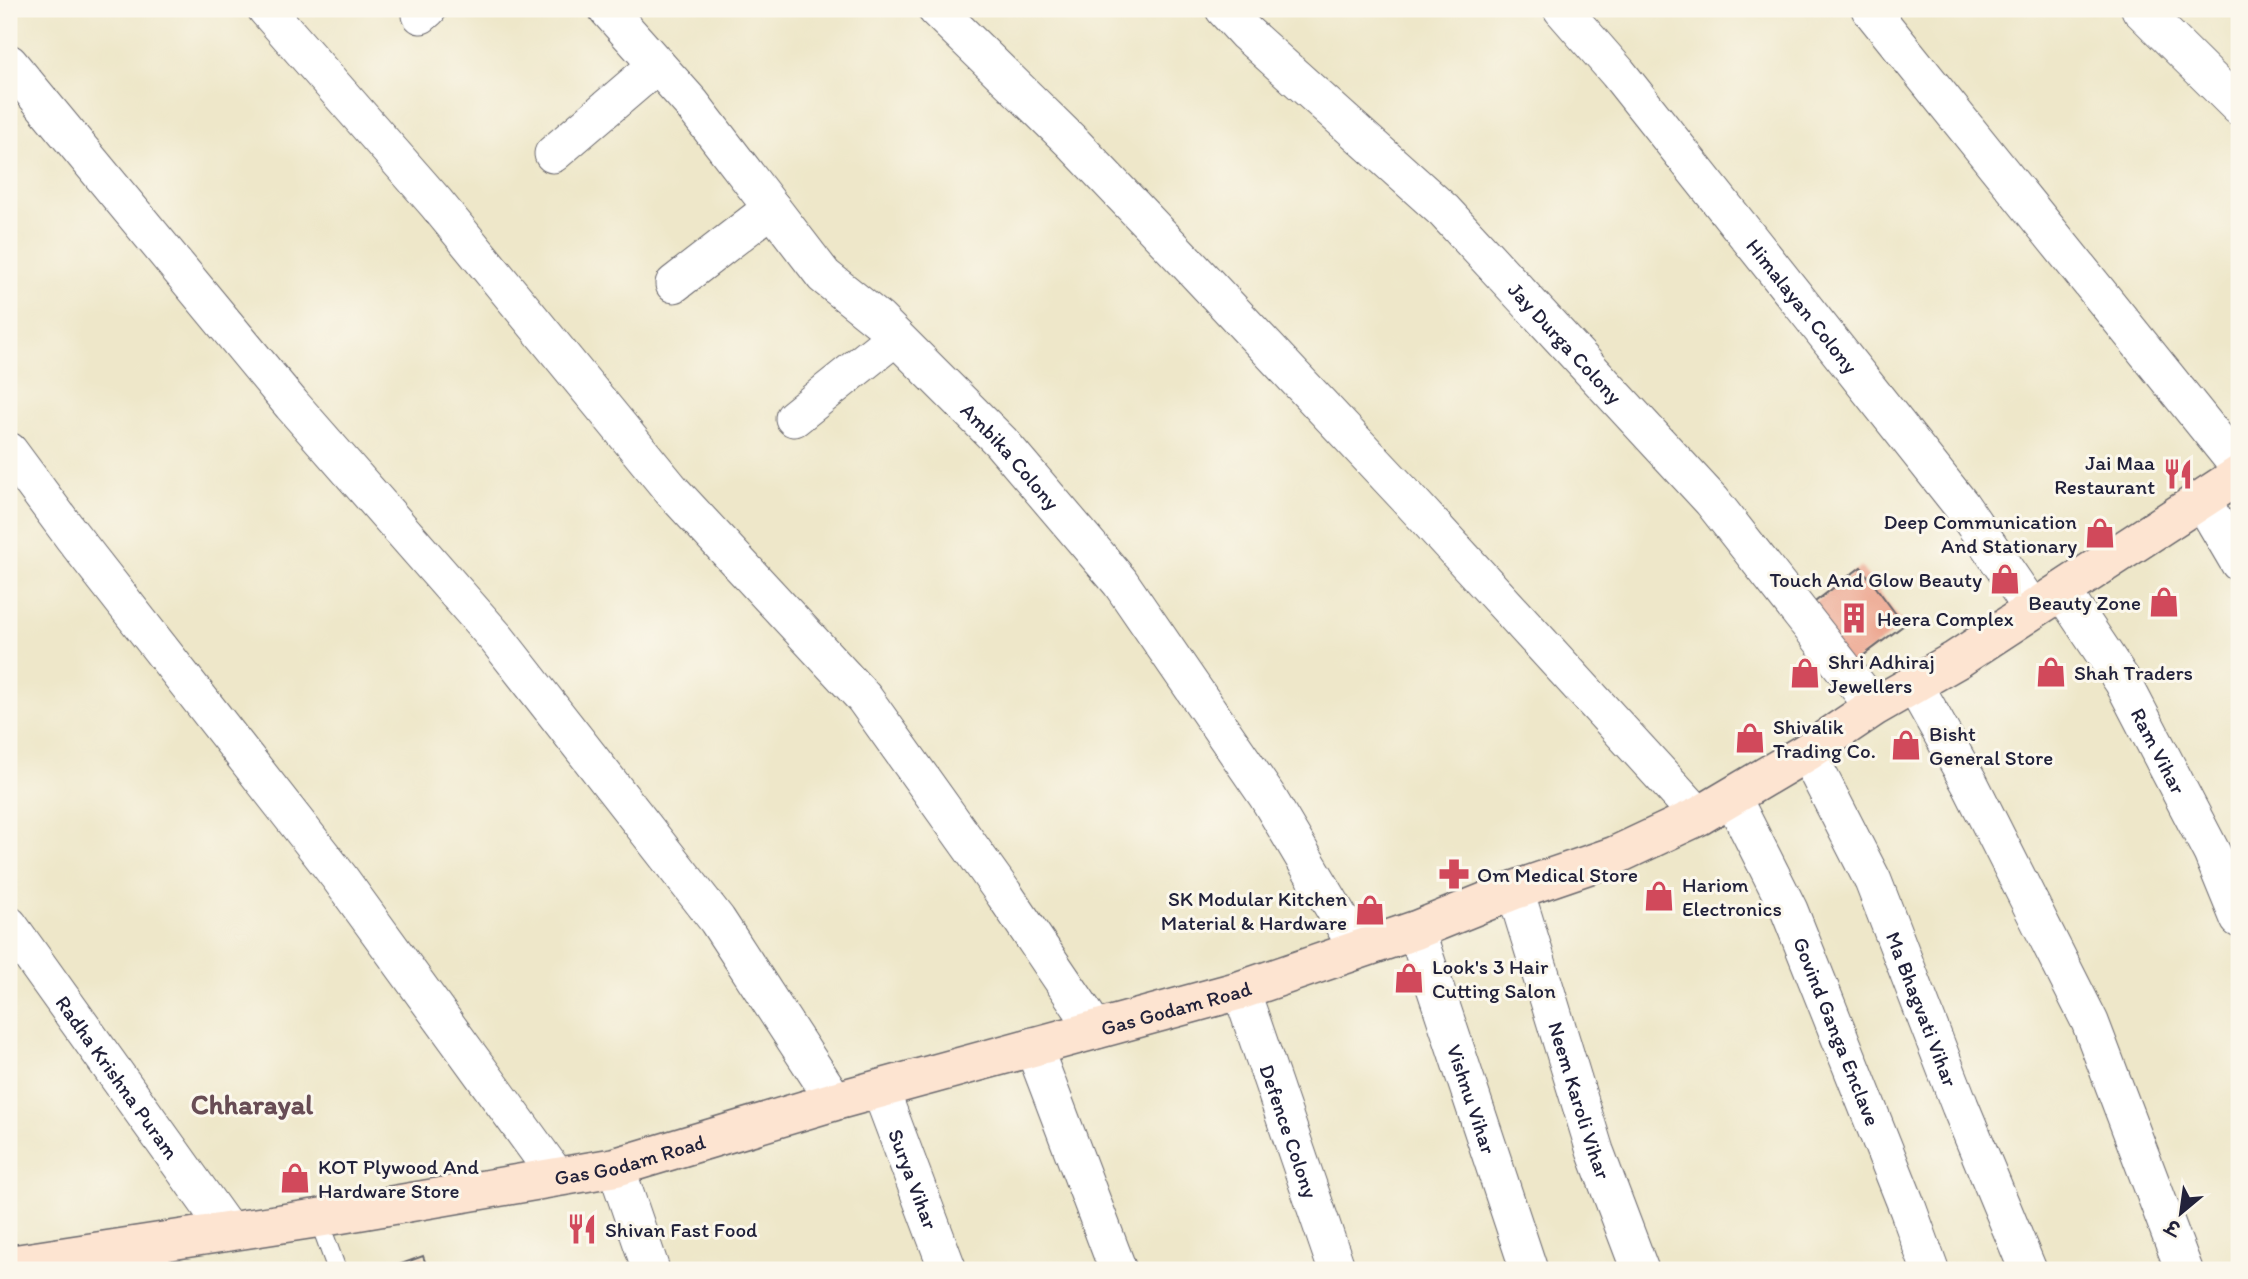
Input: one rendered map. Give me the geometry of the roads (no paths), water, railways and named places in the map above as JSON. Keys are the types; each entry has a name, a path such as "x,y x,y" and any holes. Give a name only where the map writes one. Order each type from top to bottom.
{"main road":[{"name":"Gas Godam Road","path":"9,1265 92,1262 228,1231 616,1167 835,1101 1241,990 1416,930 1515,890 1614,856 1699,816 1807,752 1874,707 2047,601 2239,475"}],"street":[{"path":"266,9 436,203 673,492 864,698 1004,894 1096,1030"},
{"name":"Ambika Colony","path":"607,9 691,103 824,276 879,320 1001,442 1120,582 1267,796 1358,949"},
{"path":"936,9 1072,142 1202,279 1405,495 1699,816"},
{"name":"Jay Durga Colony","path":"1224,9 1246,33 1444,211 1712,501 1874,707"},
{"name":"Himalayan Colony","path":"1562,9 1618,73 1961,505 2047,601"},
{"path":"1870,9 2239,467"},
{"path":"2140,9 2239,107"},
{"path":"9,63 292,405 498,639 717,920 835,1101"},
{"path":"553,154 657,65"},
{"path":"674,284 772,208"},
{"path":"794,418 895,337"},
{"path":"9,451 72,536 339,877 557,1177"},
{"path":"2202,500 2239,564"},
{"name":"Ram Vihar","path":"2047,601 2123,682 2212,853 2239,919"},
{"path":"1914,684 1970,784 2090,1022 2184,1270"},
{"name":"Ma Bhagvati Vihar","path":"1807,752 1873,881 1960,1106 2028,1270"},
{"name":"Govind Ganga Enclave","path":"1732,797 1789,909 1930,1270"},
{"name":"Neem Karoli Vihar","path":"1515,890 1595,1151 1640,1270"},
{"name":"Radha Krishna Puram","path":"9,925 32,961 228,1231"},
{"name":"Vishnu Vihar","path":"1416,930 1530,1270"},
{"name":"Defence Colony","path":"1241,990 1337,1270"},
{"path":"1033,1046 1118,1270"},
{"name":"Surya Vihar","path":"880,1089 948,1270"},
{"path":"616,1167 651,1270"}],"lane":[{"path":"318,1218 337,1270"}],"place":[{"name":"Jai Maa Restaurant","path":"2178,474"},
{"name":"Deep Communication And Stationary","path":"2100,533"},
{"name":"Touch And Glow Beauty","path":"2005,579"},
{"name":"Beauty Zone","path":"2164,602"},
{"name":"Heera Complex","path":"1854,618"},
{"name":"Shah Traders","path":"2051,672"},
{"name":"Shri Adhiraj Jewellers","path":"1805,673"},
{"name":"Shivalik Trading Co.","path":"1750,738"},
{"name":"Bisht General Store","path":"1906,745"},
{"name":"Om Medical Store","path":"1454,874"},
{"name":"Hariom Electronics","path":"1659,896"},
{"name":"SK Modular Kitchen Material & Hardware","path":"1370,910"},
{"name":"Look's 3 Hair Cutting Salon","path":"1409,978"},
{"name":"KOT Plywood And Hardware Store","path":"295,1178"},
{"name":"Shivan Fast Food","path":"582,1229"}],"district":[{"name":"Chharayal","path":"252,1104"}]}
